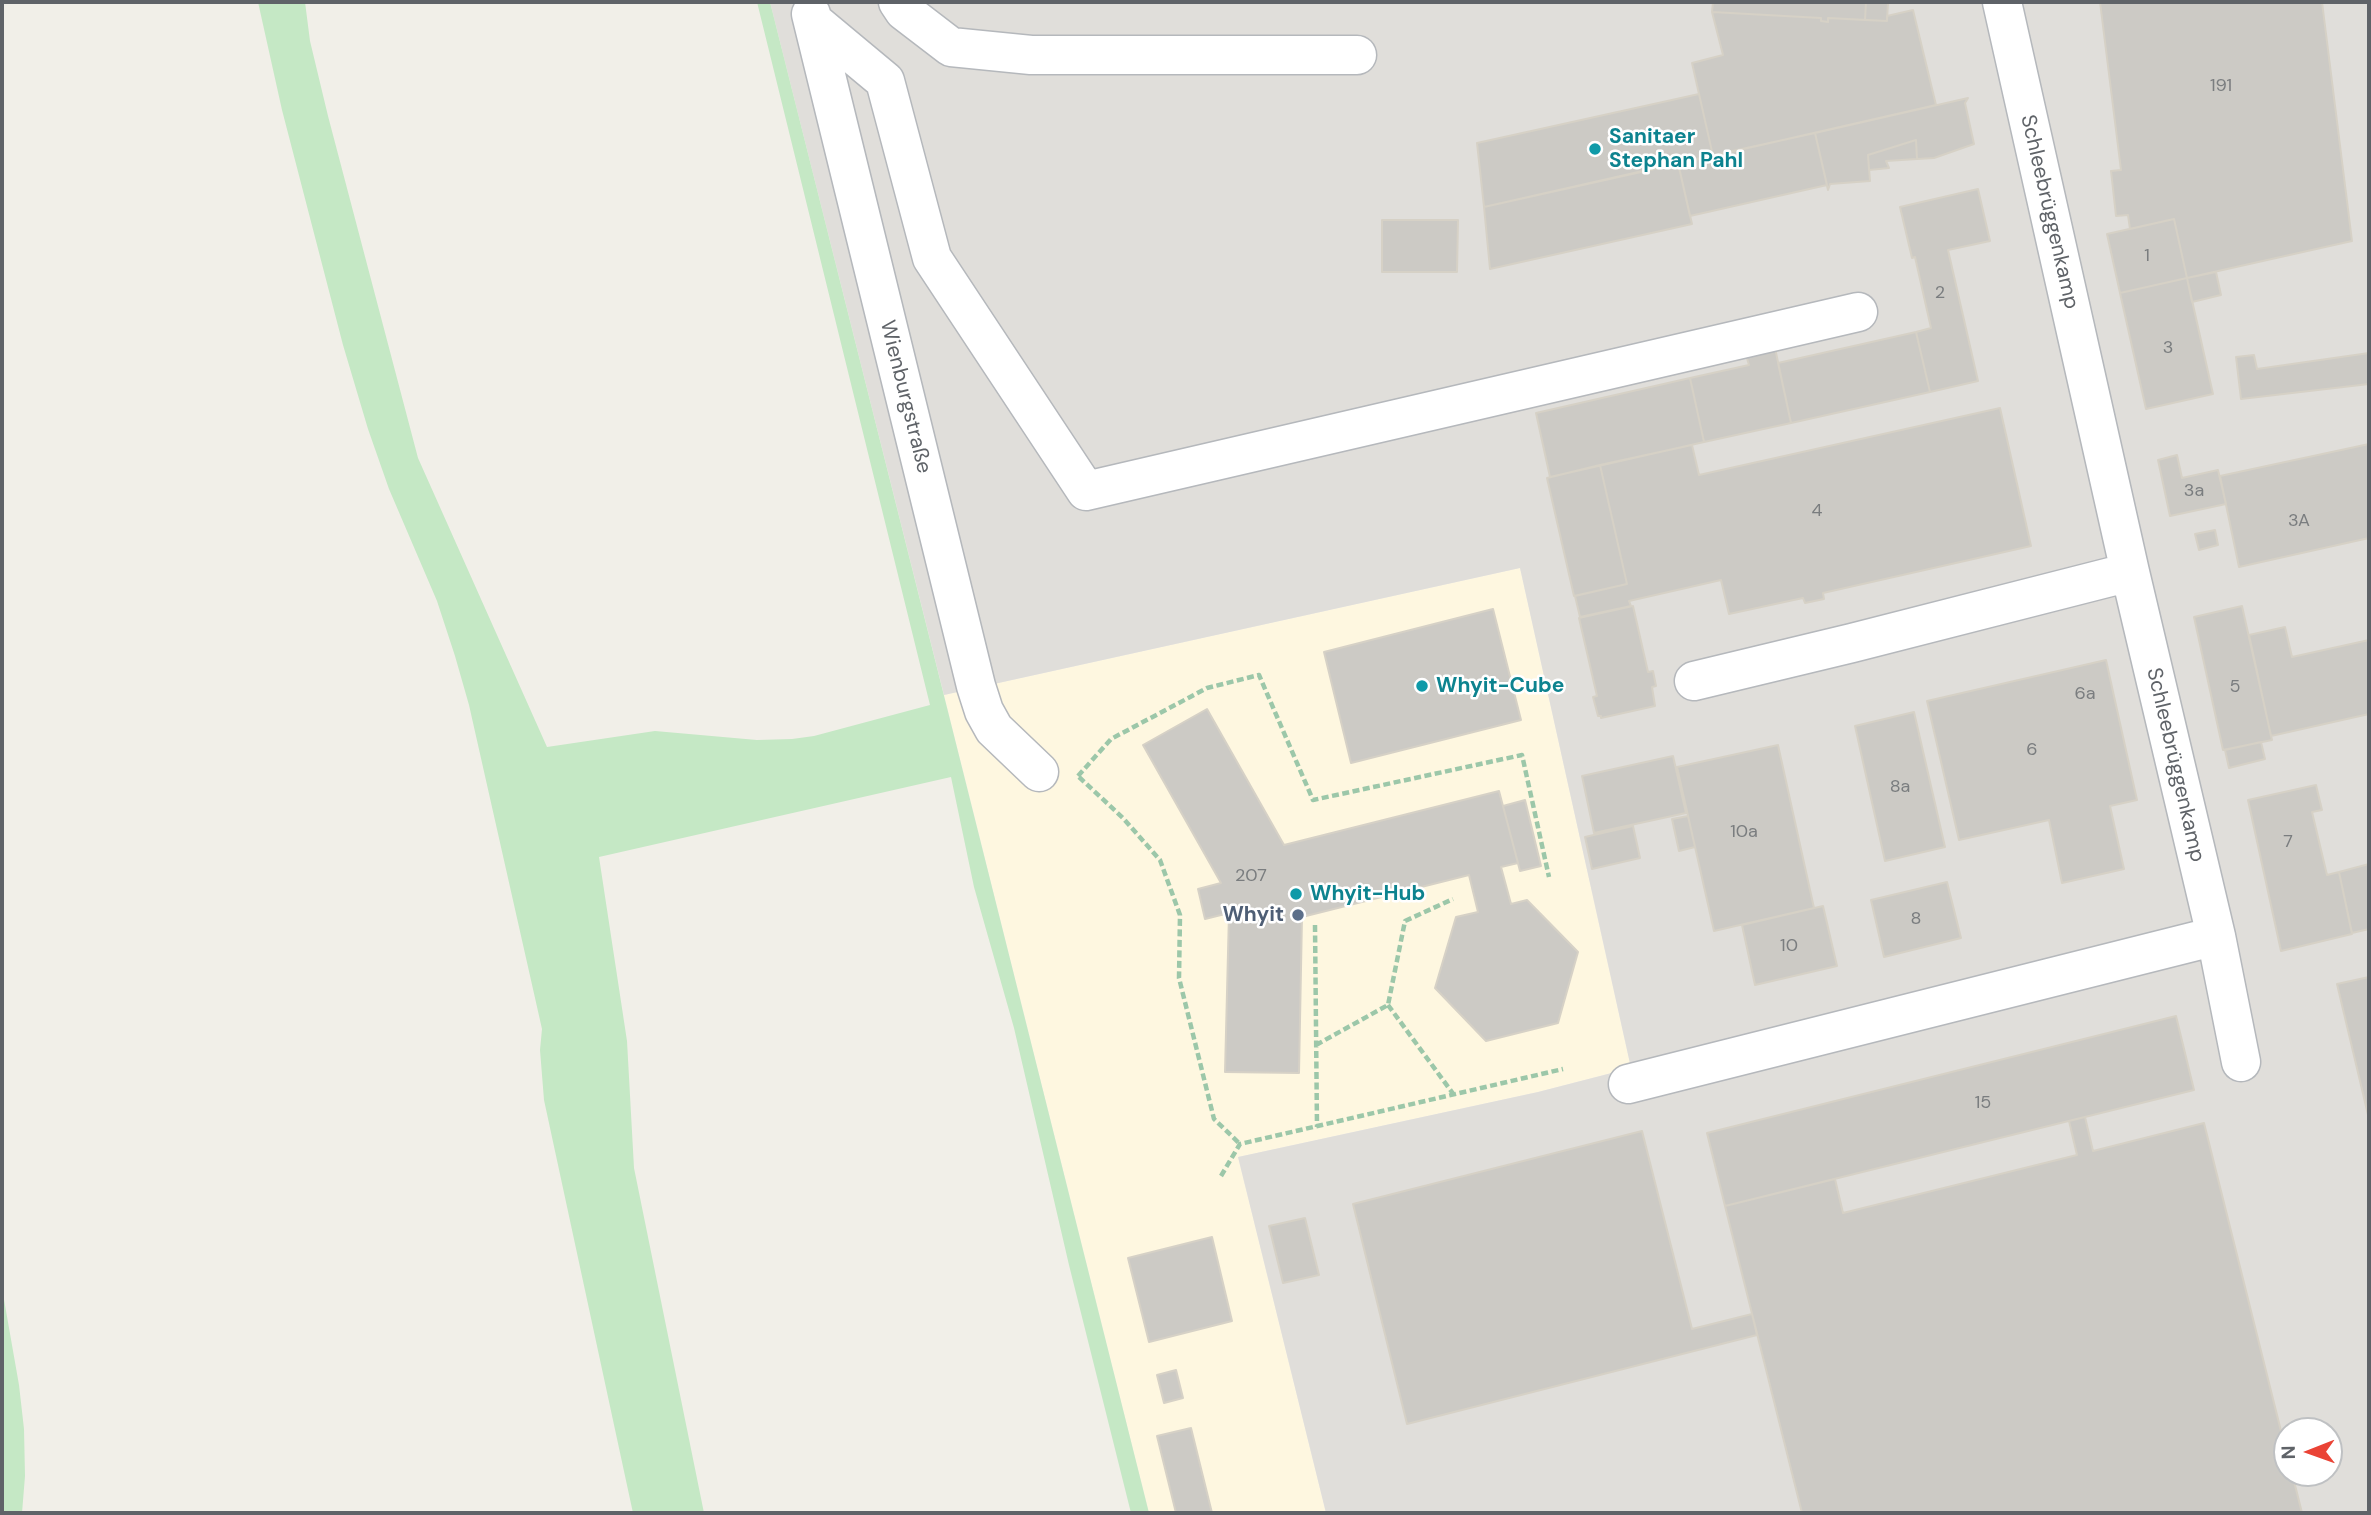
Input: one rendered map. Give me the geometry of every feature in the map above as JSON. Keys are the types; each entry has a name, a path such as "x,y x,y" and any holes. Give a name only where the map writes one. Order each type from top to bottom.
{"street":[{"path":"898,2 904,10 951,47 1031,55 1357,55"},
{"name":"Schleebrüggenkamp","path":"2002,2 2130,572 2216,936 2241,1062"},
{"path":"811,11 885,81 932,258 1086,491 1858,312"},
{"name":"Wienburgstraße","path":"811,11 976,686 984,711 994,729 1055,779"},
{"path":"1694,681 2130,572"},
{"path":"1628,1084 2216,936"}],"path":[{"path":"1055,779 1078,776 1111,739 1208,688 1259,675 1313,800 1522,755 1549,877"},
{"path":"1078,776 1123,818 1160,860 1180,915 1180,978 1214,1119 1240,1144"},
{"path":"1453,899 1405,921 1388,1005 1454,1095"},
{"path":"1315,925 1317,1127"},
{"path":"1316,1045 1388,1005"},
{"path":"1221,1176 1240,1144 1563,1069"}],"shaded area":[{"path":"770,2 2369,2 2369,1513 1326,1513 1238,1157 1538,1092 1631,1068 1520,568 944,695"},
{"name":"Whyit","path":"1520,568 1631,1068 1538,1092 1238,1157 1326,1513 1149,1513 944,695"}],"green space":[{"path":"258,2 305,2 310,41 328,116 418,458 547,747 655,731 757,740 792,739 814,736 930,705 757,2 770,2 1149,1513 1131,1513 1069,1265 1014,1028 974,887 951,777 599,857 627,1041 634,1168 704,1513 633,1513 544,1100 540,1050 542,1029 469,705 437,601 389,489 368,429 343,345 282,110"},
{"path":"2,1288 24,1429 25,1476 22,1513 2,1513"}],"building":[{"path":"1713,2 1866,2 1865,20 1828,18 1828,22 1821,21 1821,18 1712,12"},
{"path":"1866,2 1888,2 1887,21 1865,20"},
{"path":"2100,2 2322,2 2352,241 2187,278 2174,219 2130,229 2128,215 2116,216 2111,171 2121,170"},
{"path":"1913,10 1936,105 1713,156 1692,63 1723,55 1712,12 1821,18 1821,21 1828,22 1828,18 1887,21 1887,16"},
{"name":"Sanitaer Stephan Pahl","path":"1699,94 1713,156 1484,207 1477,143"},
{"path":"1968,98 1965,103 1974,144 1934,158 1917,159 1916,140 1868,155 1870,181 1830,184 1828,190 1815,133"},
{"path":"1815,133 1827,185 1690,216 1678,163"},
{"path":"1916,140 1917,159 1886,161 1889,168 1869,170 1868,155"},
{"path":"1678,163 1692,224 1490,269 1484,207"},
{"path":"1978,189 1990,241 1948,250 1978,381 1930,392 1916,332 1931,328 1915,257 1912,258 1900,207"},
{"path":"2174,219 2187,278 2120,293 2107,234"},
{"path":"1382,220 1458,220 1457,272 1382,272"},
{"path":"2216,272 2221,295 2192,302 2187,278"},
{"path":"2187,278 2213,394 2146,409 2120,293"},
{"path":"1916,332 1930,392 1791,423 1778,363"},
{"path":"1775,348 1791,423 1704,442 1690,378 1749,365 1746,355"},
{"path":"2369,353 2369,384 2241,399 2236,357 2254,355 2257,369"},
{"path":"1690,378 1704,442 1550,477 1536,413"},
{"path":"2000,408 2031,546 1823,593 1824,599 1805,603 1803,598 1729,614 1721,580 1629,601 1631,606 1580,617 1575,596 1627,584 1600,465 1692,445 1699,475"},
{"path":"2369,444 2369,538 2239,567 2220,476"},
{"path":"2177,455 2182,478 2218,470 2226,504 2170,516 2158,460"},
{"path":"1600,465 1627,584 1574,596 1547,478"},
{"path":"2215,530 2218,545 2199,550 2195,534"},
{"path":"1633,606 1648,672 1653,671 1656,686 1652,687 1655,706 1601,718 1593,697 1597,696 1579,618"},
{"path":"2242,606 2272,740 2223,750 2194,617"},
{"name":"Whyit-Cube","path":"1493,609 1521,720 1351,763 1324,652"},
{"path":"2285,627 2292,657 2369,640 2369,714 2271,736 2249,635"},
{"path":"2106,660 2137,800 2110,806 2124,869 2062,883 2049,820 1959,840 1927,701"},
{"name":"Whyit-Hub","path":"1207,709 1284,845 1499,791 1518,863 1501,867 1511,904 1527,900 1578,952 1558,1023 1486,1041 1435,988 1456,917 1478,912 1469,875 1302,917 1299,1073 1225,1072 1229,913 1205,919 1198,889 1221,883 1143,745"},
{"path":"1914,712 1945,847 1885,861 1855,726"},
{"path":"2261,742 2265,759 2229,768 2225,750"},
{"path":"1778,745 1814,908 1714,931 1677,767"},
{"path":"1673,756 1686,813 1594,833 1582,776"},
{"path":"2316,785 2322,810 2312,812 2327,875 2339,872 2352,934 2281,951 2248,800"},
{"path":"1525,800 1541,866 1520,871 1503,806"},
{"path":"1688,816 1695,847 1679,851 1672,819"},
{"path":"1633,826 1640,858 1592,869 1585,837"},
{"path":"2369,864 2369,929 2352,933 2339,872"},
{"path":"1947,882 1961,938 1884,957 1871,900"},
{"path":"1823,906 1837,966 1755,985 1742,925"},
{"path":"2369,977 2369,1119 2337,984"},
{"path":"2176,1016 2194,1090 1725,1206 1707,1133"},
{"path":"2085,1117 2093,1151 2204,1123 2278,1417 2273,1417 2273,1487 2296,1487 2302,1513 1802,1513 1725,1206 1835,1179 1843,1213 2077,1155 2069,1121"},
{"path":"1642,1131 1692,1329 1752,1314 1757,1335 1407,1424 1353,1204"},
{"path":"1305,1218 1319,1275 1283,1283 1269,1226"},
{"path":"1212,1237 1232,1321 1149,1342 1128,1258"},
{"path":"1176,1370 1183,1398 1164,1403 1157,1375"},
{"path":"1191,1428 1212,1513 1176,1513 1157,1436"}],"place":[{"name":"Sanitaer Stephan Pahl","path":"1595,149"},
{"name":"Whyit-Cube","path":"1422,686"},
{"name":"Whyit-Hub","path":"1296,894"},
{"name":"Whyit","path":"1298,915"}]}
